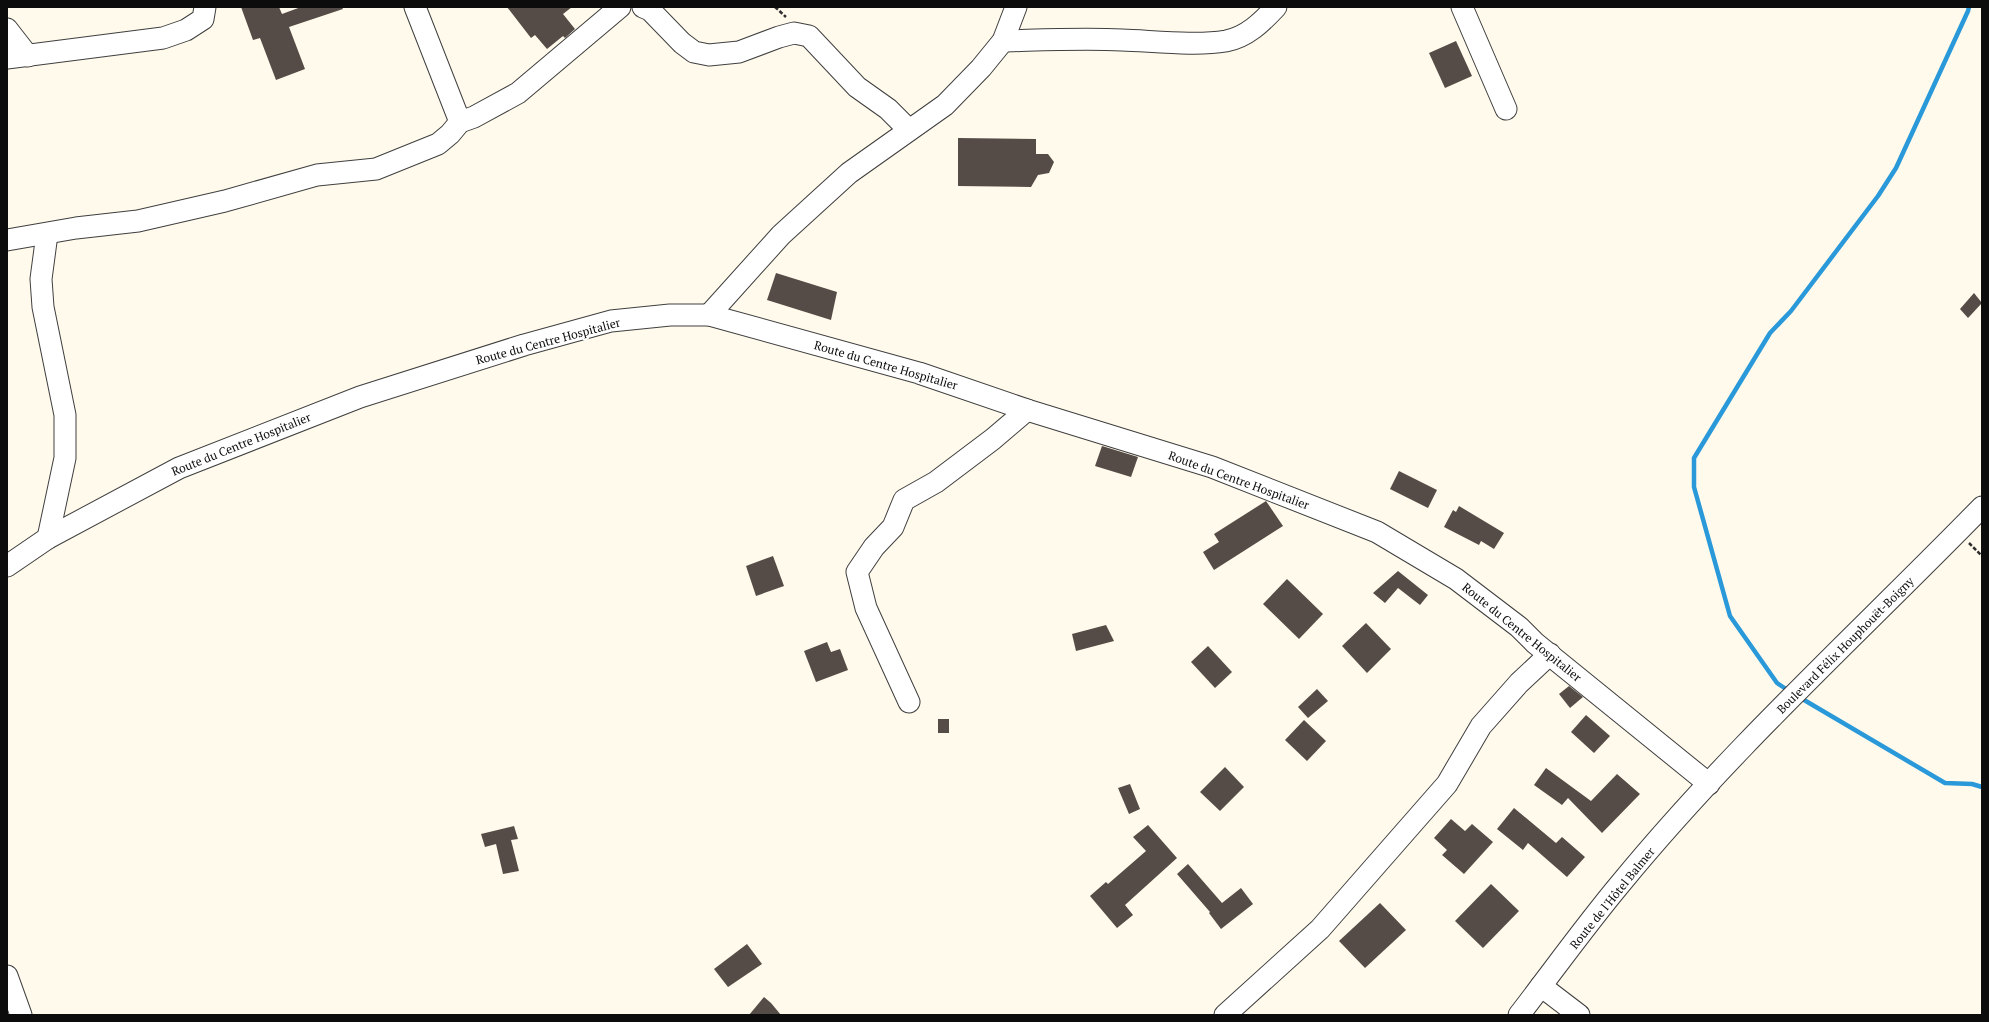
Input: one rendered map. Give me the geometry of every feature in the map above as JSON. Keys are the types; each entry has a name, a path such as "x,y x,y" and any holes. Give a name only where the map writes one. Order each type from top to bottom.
{"street":[{"path":"7,58 163,38 186,30 203,19 205,7"},
{"path":"414,7 460,122"},
{"path":"7,240 76,228 138,221 225,201 317,175 376,169 438,144 460,122 474,117 518,93 620,7"},
{"path":"643,7 650,10 682,43 694,52 709,55 739,52 779,37 794,34 809,36 857,87 888,109 909,130"},
{"path":"709,315 781,235 849,173 945,105 981,68 1003,40 1016,7"},
{"path":"1003,40 1088,38 1195,42 1226,41 1245,35 1262,23 1276,7"},
{"path":"1462,7 1506,109"},
{"path":"7,29 28,56"},
{"path":"46,234 41,279 43,307 65,415 65,458 48,538"},
{"name":"Route du Centre Hospitalier","path":"7,566 48,538 179,468 360,397 524,345 611,321 670,315 709,315 919,373 1027,410 1212,467 1377,532 1456,578 1708,784"},
{"path":"909,702 866,608 856,572 874,548 893,528 904,500 936,482 993,439 1027,410"},
{"name":"Boulevard Félix Houphouët-Boigny","path":"1708,784 1823,665 1982,507"},
{"path":"1225,1015 1320,929 1447,784 1481,726 1519,683 1550,654"},
{"name":"Route de l'Hôtel Balmer","path":"1519,1015 1621,883 1708,784"},
{"path":"7,976 22,1015"},
{"path":"1541,986 1579,1015"}],"building":[{"path":"241,7 279,7 282,14 301,7 342,7 343,9 289,27 305,69 276,80 260,38 253,40"},
{"path":"507,7 572,7 563,14 575,29 565,38 563,36 547,49 535,35 531,38"},
{"path":"1456,41 1472,76 1445,88 1429,53"},
{"path":"958,138 1036,139 1036,154 1048,154 1054,162 1049,173 1038,175 1031,187 958,186"},
{"path":"776,273 837,292 831,320 767,300"},
{"path":"1974,293 1982,303 1968,318 1960,309"},
{"path":"1102,446 1138,457 1131,477 1095,466"},
{"path":"1399,471 1437,490 1428,508 1390,489"},
{"path":"1266,501 1283,526 1214,570 1203,552 1219,542 1214,534"},
{"path":"1459,506 1504,533 1494,549 1481,541 1479,545 1444,527 1453,510 1456,512"},
{"path":"773,556 784,586 756,596 746,566"},
{"path":"1398,571 1428,595 1420,605 1398,588 1385,603 1373,593"},
{"path":"1287,579 1323,614 1299,639 1263,604"},
{"path":"1366,623 1391,649 1367,673 1342,646"},
{"path":"1106,625 1114,641 1076,651 1072,634"},
{"path":"827,642 831,652 840,649 848,670 816,682 804,651"},
{"path":"1208,646 1232,672 1215,688 1191,662"},
{"path":"1569,686 1583,697 1570,708 1559,694"},
{"path":"1317,689 1328,701 1308,718 1298,707"},
{"path":"1586,715 1610,736 1594,753 1571,732"},
{"path":"938,719 949,719 949,733 938,733"},
{"path":"1304,720 1326,741 1307,761 1285,740"},
{"path":"1225,767 1244,787 1220,811 1200,792"},
{"path":"1546,768 1591,801 1617,774 1640,794 1602,833 1568,798 1562,805 1534,785"},
{"path":"1130,784 1140,809 1129,814 1118,788"},
{"path":"1514,808 1556,843 1562,837 1585,857 1567,877 1528,843 1523,850 1497,829"},
{"path":"1451,819 1465,831 1472,824 1493,842 1464,874 1442,855 1447,850 1434,838"},
{"path":"1148,825 1177,858 1125,905 1133,915 1117,928 1090,896 1106,882 1108,884 1146,851 1133,837"},
{"path":"514,826 518,839 511,840 519,871 503,874 496,844 485,847 481,834"},
{"path":"1188,864 1222,903 1241,888 1253,904 1221,929 1209,913 1210,912 1177,874"},
{"path":"1491,884 1519,911 1483,948 1455,921"},
{"path":"1380,903 1406,930 1365,968 1339,941"},
{"path":"747,944 762,964 728,987 714,969"},
{"path":"764,997 771,1003 781,1015 749,1015"}],"waterway":[{"path":"1789,691 1777,683 1730,616 1694,487 1694,458 1770,333 1791,311 1878,196 1896,168 1969,7"},
{"path":"1799,697 1945,783 1972,784 1982,787"}]}
